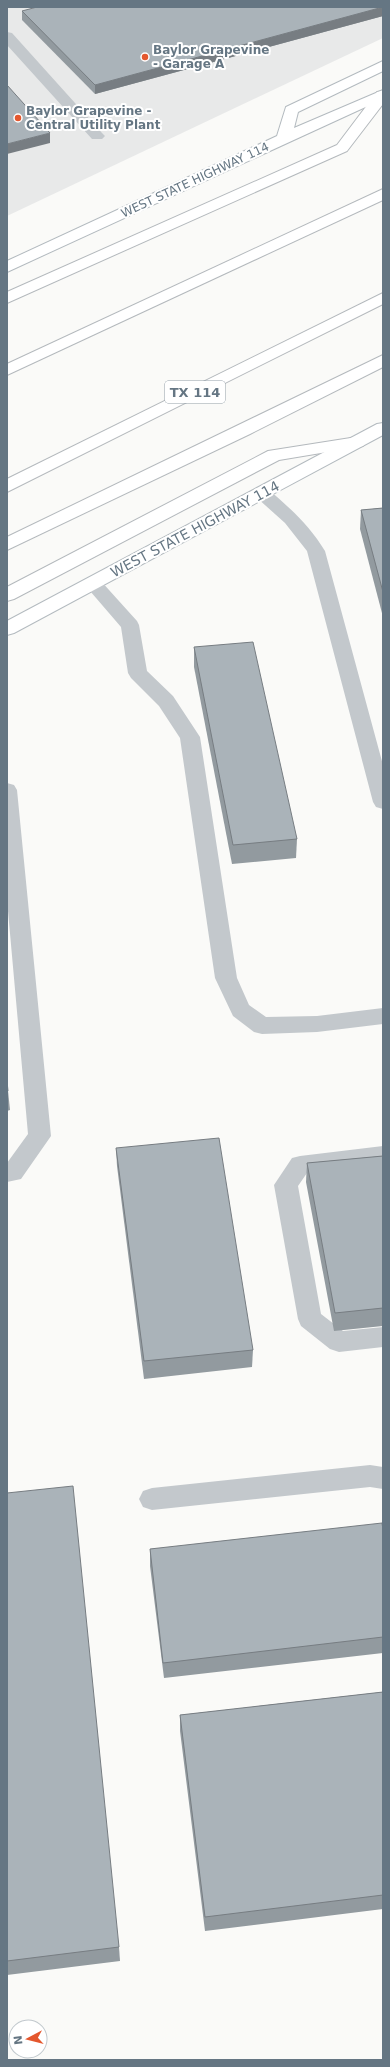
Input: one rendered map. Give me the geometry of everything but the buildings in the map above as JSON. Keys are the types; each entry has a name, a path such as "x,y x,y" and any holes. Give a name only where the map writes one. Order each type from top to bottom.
{"main road":[{"path":"284,138 291,110 383,65"},
{"path":"7,298 342,148 382,94"},
{"name":"WEST STATE HIGHWAY 114","path":"7,268 284,138 382,94"},
{"path":"7,370 383,194"},
{"path":"7,264 29,258"},
{"name":"TX 114","path":"7,486 383,298"},
{"path":"7,544 237,434 383,360"},
{"name":"WEST STATE HIGHWAY 114","path":"7,629 383,428"},
{"path":"7,595 274,455 357,442"}],"lane":[{"path":"7,36 97,136"},
{"path":"262,493 295,520 308,536 316,551 383,802"},
{"path":"93,584 130,624 138,673 166,701 190,737 226,978 241,1010 262,1026 317,1024 383,1016"},
{"path":"7,790 40,1136 13,1172 7,1173"},
{"path":"383,1154 300,1165 286,1185 310,1319 340,1342 383,1337"},
{"path":"152,1499 370,1476 383,1478"}],"shaded area":[{"path":"7,7 383,7 383,38 7,216"}],"place":[{"name":"Baylor Grapevine - Garage A","path":"145,57"},
{"name":"Baylor Grapevine - Central Utility Plant","path":"18,118"}]}
